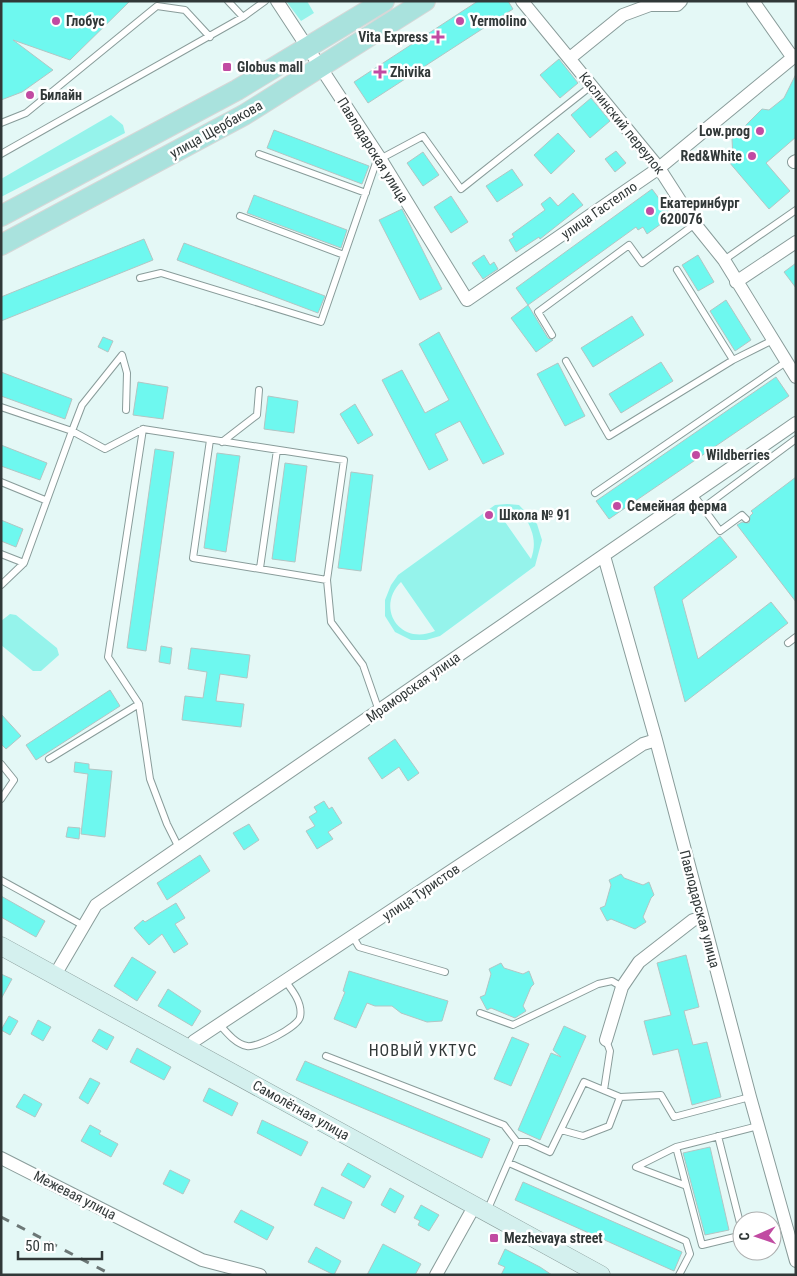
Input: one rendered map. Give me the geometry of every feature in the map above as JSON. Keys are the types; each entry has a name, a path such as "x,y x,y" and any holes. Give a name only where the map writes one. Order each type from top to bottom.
{"main road":[{"name":"улица Щербакова","path":"1,216 237,90 384,1"},
{"name":"улица Щербакова","path":"1,245 244,114 425,1"},
{"name":"Самолётная улица","path":"1,946 601,1275"}],"street":[{"name":"Павлодарская улица","path":"277,1 379,157 467,300"},
{"name":"Каслинский переулок","path":"522,1 659,168 696,224 724,260 796,377"},
{"path":"570,58 601,28 623,15 650,5 677,5 681,1"},
{"path":"753,1 794,56"},
{"name":"улица Гастелло","path":"467,300 659,168 794,56"},
{"path":"736,282 796,242"},
{"name":"Мраморская улица","path":"55,974 96,905 796,423"},
{"name":"Павлодарская улица","path":"604,556 656,740 758,1126 790,1222 796,1261"},
{"name":"улица Туристов","path":"190,1049 194,1041 286,982 643,744 656,740"},
{"path":"606,1040 622,986 639,962 693,920 702,918"},
{"name":"Межевая улица","path":"1,1158 202,1260 260,1275"},
{"path":"436,1275 481,1208"}],"lane":[{"path":"228,1 243,18"},
{"path":"1,154 243,18 265,1"},
{"path":"1,123 26,114 157,6 185,10 210,37"},
{"path":"140,278 161,272 321,322 379,157 423,136 461,189 591,86"},
{"path":"259,154 366,194"},
{"path":"724,260 796,210"},
{"path":"240,216 344,255"},
{"path":"552,336 538,312 629,245 642,263 696,224"},
{"path":"677,270 733,360"},
{"path":"566,361 609,436 733,360 773,340"},
{"path":"1,584 24,564 45,500 82,405 122,355 127,373 126,410"},
{"path":"595,493 786,362"},
{"path":"222,442 257,415 259,390"},
{"path":"1,407 72,431 106,449 143,428 344,460 327,580 331,622 363,665 379,711"},
{"path":"143,428 108,657 139,704 150,779 167,824 179,848"},
{"path":"703,508 796,438"},
{"path":"210,440 193,558 327,580"},
{"path":"260,568 277,450"},
{"path":"1,482 45,500"},
{"path":"693,494 720,531 742,515 746,519"},
{"path":"1,554 24,564"},
{"path":"788,643 796,637"},
{"path":"49,759 139,704"},
{"path":"1,764 14,780 1,799"},
{"path":"1,880 84,926"},
{"path":"353,937 359,947 445,972"},
{"path":"480,1014 513,1025 598,984 612,981 622,986"},
{"path":"220,1024 228,1035 245,1046 257,1046 296,1024 300,1017 298,1001 286,982"},
{"path":"604,1090 610,1051 606,1040"},
{"path":"326,1056 504,1125 517,1142"},
{"path":"517,1142 528,1142 550,1152 584,1082 620,1097 661,1095 674,1117 750,1097"},
{"path":"561,1130 583,1136 609,1126 620,1097"},
{"path":"684,1185 636,1167 676,1147 758,1126"},
{"path":"676,1147 684,1185 702,1245 739,1236 741,1227 718,1136"},
{"path":"481,1208 509,1163 517,1142"},
{"path":"509,1163 686,1241 690,1254 679,1275"}],"shaded area":[{"path":"286,1 307,1 314,13 301,21"},
{"path":"111,115 123,125 125,133 1,197 1,179"},
{"path":"495,505 519,505 537,524 542,540 535,566 440,636 426,640 411,640 395,632 385,616 385,600 391,585 398,575","holes":["508,509 524,515 530,526 534,542 531,559 498,512","401,582 435,631 422,634 411,633 402,629 395,622 391,613 390,603 394,592"]},
{"path":"10,614 16,615 57,648 59,655 41,671 33,671 1,645 1,621"}],"building":[{"name":"Глобус","path":"1,1 130,1 70,60 13,40 53,70 22,92 1,100"},
{"path":"478,1 508,1 513,9 368,103 354,82"},
{"path":"559,59 578,83 560,98 540,75"},
{"path":"796,74 796,137 766,163 790,191 769,209 729,162 733,158 732,139 762,109 769,110 784,98"},
{"path":"591,98 610,121 590,138 571,115"},
{"path":"274,130 369,166 362,184 267,148"},
{"path":"558,133 575,151 551,174 534,155"},
{"path":"616,151 626,163 615,172 605,159"},
{"path":"423,152 439,175 423,186 407,163"},
{"path":"512,169 523,185 497,202 486,186"},
{"path":"652,189 672,216 647,234 643,227 638,230 636,227 528,305 516,288"},
{"path":"573,193 583,205 540,239 539,237 516,252 509,240 514,237 512,234 545,210 541,204 550,197 558,206"},
{"path":"254,195 347,230 341,248 247,213"},
{"path":"451,196 468,222 451,233 434,207"},
{"path":"402,209 442,289 420,300 379,220"},
{"path":"144,239 153,260 1,321 1,297"},
{"path":"184,243 325,296 318,313 177,260"},
{"path":"484,255 490,265 494,262 498,269 483,279 472,263"},
{"path":"698,255 714,282 698,291 682,265"},
{"path":"796,263 796,288 784,272"},
{"path":"726,300 751,340 735,351 710,311"},
{"path":"528,305 548,338 553,340 536,352 511,318"},
{"path":"632,316 644,335 593,367 581,348"},
{"path":"439,332 504,454 483,464 460,421 435,434 448,460 429,470 382,380 402,370 425,413 449,400 419,344"},
{"path":"103,337 113,341 108,352 98,347"},
{"path":"661,362 673,381 621,413 609,394"},
{"path":"558,363 585,416 565,426 537,374"},
{"path":"1,372 72,399 65,419 1,396"},
{"path":"776,377 789,396 609,519 596,501"},
{"path":"138,382 168,387 163,419 133,415"},
{"path":"268,396 298,401 294,433 264,429"},
{"path":"355,404 373,435 358,444 340,414"},
{"path":"1,445 47,463 40,480 1,466"},
{"path":"155,449 174,452 146,651 127,648"},
{"path":"217,453 240,456 226,552 204,548"},
{"path":"285,463 307,466 295,562 272,559"},
{"path":"351,472 373,475 361,571 338,568"},
{"path":"796,477 796,602 737,525 742,522 749,523 750,516 753,513 751,511"},
{"path":"1,520 23,529 16,547 1,541"},
{"path":"720,536 737,557 682,600 698,659 771,602 788,623 685,702 654,587"},
{"path":"161,646 172,648 170,664 159,662"},
{"path":"191,648 250,655 247,678 220,674 216,701 244,704 241,727 182,720 185,696 203,698 207,672 188,669"},
{"path":"110,690 120,706 36,760 26,745"},
{"path":"1,714 21,736 6,749 1,744"},
{"path":"395,739 419,773 408,781 399,767 382,779 368,758"},
{"path":"75,762 89,764 89,769 112,771 105,837 81,834 88,774 74,772"},
{"path":"324,801 329,809 332,807 342,823 328,832 333,839 317,849 306,831 315,826 309,817 317,812 314,807"},
{"path":"249,824 259,840 244,850 233,833"},
{"path":"68,827 80,828 79,839 66,837"},
{"path":"200,855 210,871 167,900 157,883"},
{"path":"621,874 624,878 643,885 649,882 654,895 643,917 646,922 635,929 611,919 607,921 600,908 605,906 611,885 609,880"},
{"path":"1,896 45,921 36,937 1,917"},
{"path":"176,903 185,918 175,924 188,944 174,953 162,934 149,945 134,928 143,920 145,922"},
{"path":"686,955 699,1007 684,1011 693,1045 707,1042 721,1097 692,1105 678,1049 653,1055 644,1021 671,1015 657,963"},
{"path":"132,957 156,972 137,1001 114,986"},
{"path":"501,963 504,968 523,974 529,971 534,984 523,1006 526,1011 515,1018 491,1008 487,1010 480,997 485,995 491,974 489,969"},
{"path":"349,971 448,1001 442,1021 427,1022 401,1013 392,1006 375,1006 367,1003 356,1028 334,1019 345,992 343,991"},
{"path":"1,974 12,979 1,999"},
{"path":"168,989 201,1011 192,1026 158,1006"},
{"path":"9,1016 18,1021 10,1035 1,1030"},
{"path":"38,1020 51,1027 43,1041 31,1034"},
{"path":"564,1026 586,1036 540,1140 518,1130 551,1053 561,1057 553,1050"},
{"path":"99,1029 114,1037 107,1050 92,1041"},
{"path":"512,1037 529,1044 511,1086 494,1079"},
{"path":"137,1048 171,1067 164,1080 130,1062"},
{"path":"305,1061 490,1139 482,1158 296,1080"},
{"path":"90,1078 100,1083 88,1104 79,1098"},
{"path":"209,1088 238,1103 232,1116 203,1101"},
{"path":"24,1094 42,1104 35,1117 16,1107"},
{"path":"262,1120 308,1142 301,1156 257,1133"},
{"path":"90,1125 101,1131 99,1134 118,1144 111,1157 81,1141"},
{"path":"710,1147 729,1230 705,1235 683,1153"},
{"path":"348,1163 371,1176 364,1188 341,1175"},
{"path":"170,1170 190,1180 183,1194 163,1184"},
{"path":"523,1182 682,1252 674,1271 515,1200"},
{"path":"322,1187 352,1202 344,1219 314,1205"},
{"path":"390,1188 404,1196 395,1213 381,1205"},
{"path":"421,1205 439,1215 429,1231 418,1225 420,1221 414,1218"},
{"path":"241,1210 274,1227 267,1240 234,1222"},
{"path":"383,1244 421,1264 415,1275 367,1275"},
{"path":"316,1247 341,1261 334,1275 308,1262"},
{"path":"505,1249 552,1275 501,1275 505,1267 498,1264"}],"railway":[{"path":"1,1217 112,1275"}],"place":[{"name":"Глобус","path":"56,21"},
{"name":"Yermolino","path":"460,21"},
{"name":"Vita Express","path":"438,37"},
{"name":"Globus mall","path":"227,67"},
{"name":"Zhivika","path":"380,72"},
{"name":"Билайн","path":"30,95"},
{"name":"Low.prog","path":"760,131"},
{"name":"Red&White","path":"752,156"},
{"name":"Екатеринбург 620076","path":"650,211"},
{"name":"Wildberries","path":"696,455"},
{"name":"Семейная ферма","path":"617,506"},
{"name":"Школа № 91","path":"489,515"},
{"name":"Mezhevaya street","path":"494,1238"}],"district":[{"name":"НОВЫЙ УКТУС","path":"423,1050"}]}
